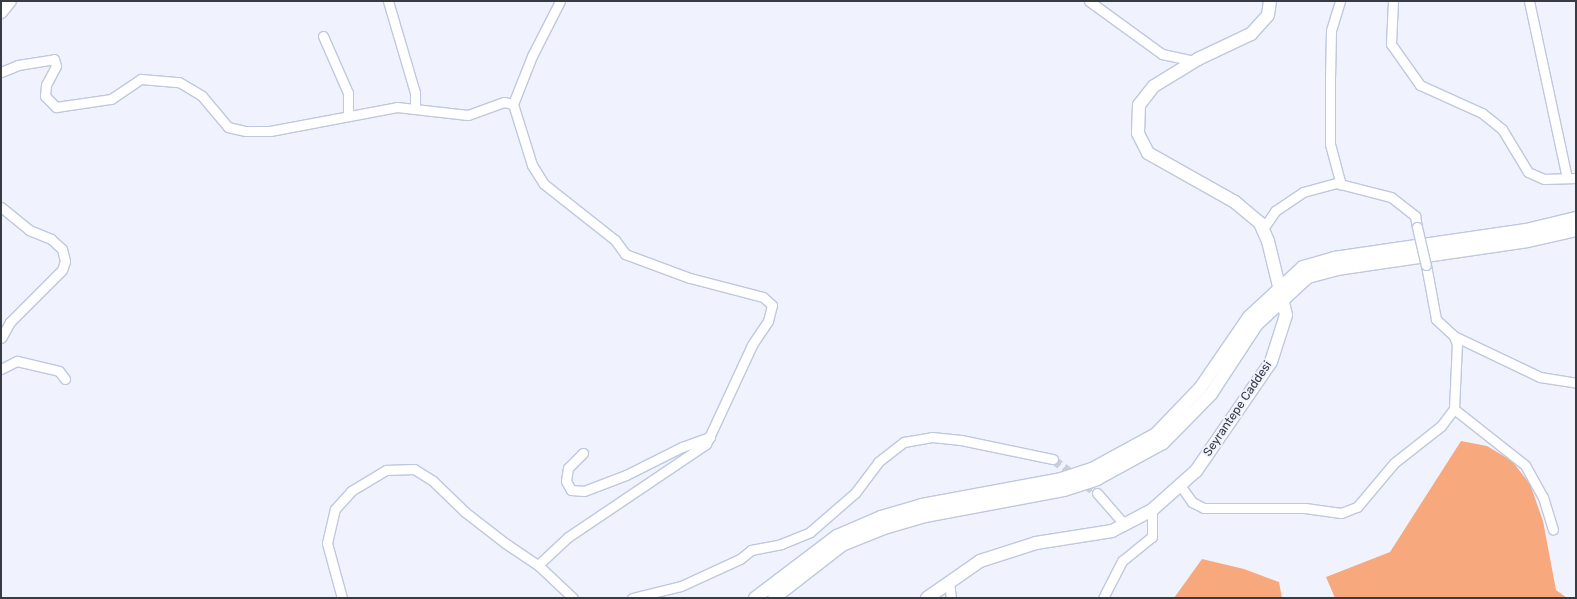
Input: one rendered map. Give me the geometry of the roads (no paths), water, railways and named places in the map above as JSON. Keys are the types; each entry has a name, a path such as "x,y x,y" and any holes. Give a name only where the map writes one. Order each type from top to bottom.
{"main road":[{"path":"1,12 10,1"},
{"name":"Seyrantepe Caddesi","path":"927,598 949,582 990,558 1036,543 1112,530 1152,510 1196,471 1271,362 1286,315 1260,223 1235,202 1148,153 1138,133 1139,105 1154,86 1196,61 1251,34 1268,15 1270,1"},
{"path":"774,598 842,545 884,528 925,516 1064,490 1097,479 1163,443 1211,394 1257,324 1303,267 1334,258 1526,230 1576,218"},
{"path":"755,598 836,536 872,521 922,505 1062,479 1092,469 1156,434 1187,404 1248,317 1308,277 1336,269 1528,241 1576,230"}],"street":[{"path":"388,1 415,93 415,110"},
{"path":"538,565 568,537 691,456 706,444 752,345 768,321 772,305 752,292 690,278 625,254 615,240 544,184 532,165 513,104 532,56 560,1"},
{"path":"1089,1 1162,54 1196,61"},
{"path":"1340,1 1332,31 1330,144 1341,185"},
{"path":"1393,1 1392,44 1420,85 1482,114 1502,129 1528,172 1544,179 1571,178 1529,1"},
{"path":"323,36 348,93 348,114"},
{"path":"1,72 18,65 54,59 56,66 46,86 46,96 56,107 111,99 141,79 179,82 202,96 228,127 246,131 270,131 348,114 396,107 468,115 504,102 513,104"},
{"path":"1263,229 1275,212 1303,192 1341,185 1391,197 1415,216 1436,319 1454,336 1540,377 1576,383"},
{"path":"1,207 29,230 51,239 62,249 65,261 62,270 10,322 1,338"},
{"path":"1180,485 1192,502 1204,508 1305,508 1341,513 1356,507 1394,463 1441,426 1454,409 1457,344 1454,336"},
{"path":"1,369 17,361 59,371 65,379"},
{"path":"1454,409 1525,465 1543,497 1553,529"},
{"path":"583,453 568,468 566,481 571,490 584,491 626,475 682,447 710,437"},
{"path":"632,598 681,586 740,559 751,550 781,544 810,532 855,494 878,462 904,442 932,437 961,440 1052,459"},
{"path":"342,598 327,543 335,509 351,491 386,470 414,469 434,481 465,512 538,565 572,598"},
{"path":"1097,493 1124,524"},
{"path":"1103,598 1122,561 1152,537 1152,510"},
{"path":"949,582 951,598"}],"tunnel":[{"path":"1053,459 1097,493"}]}
